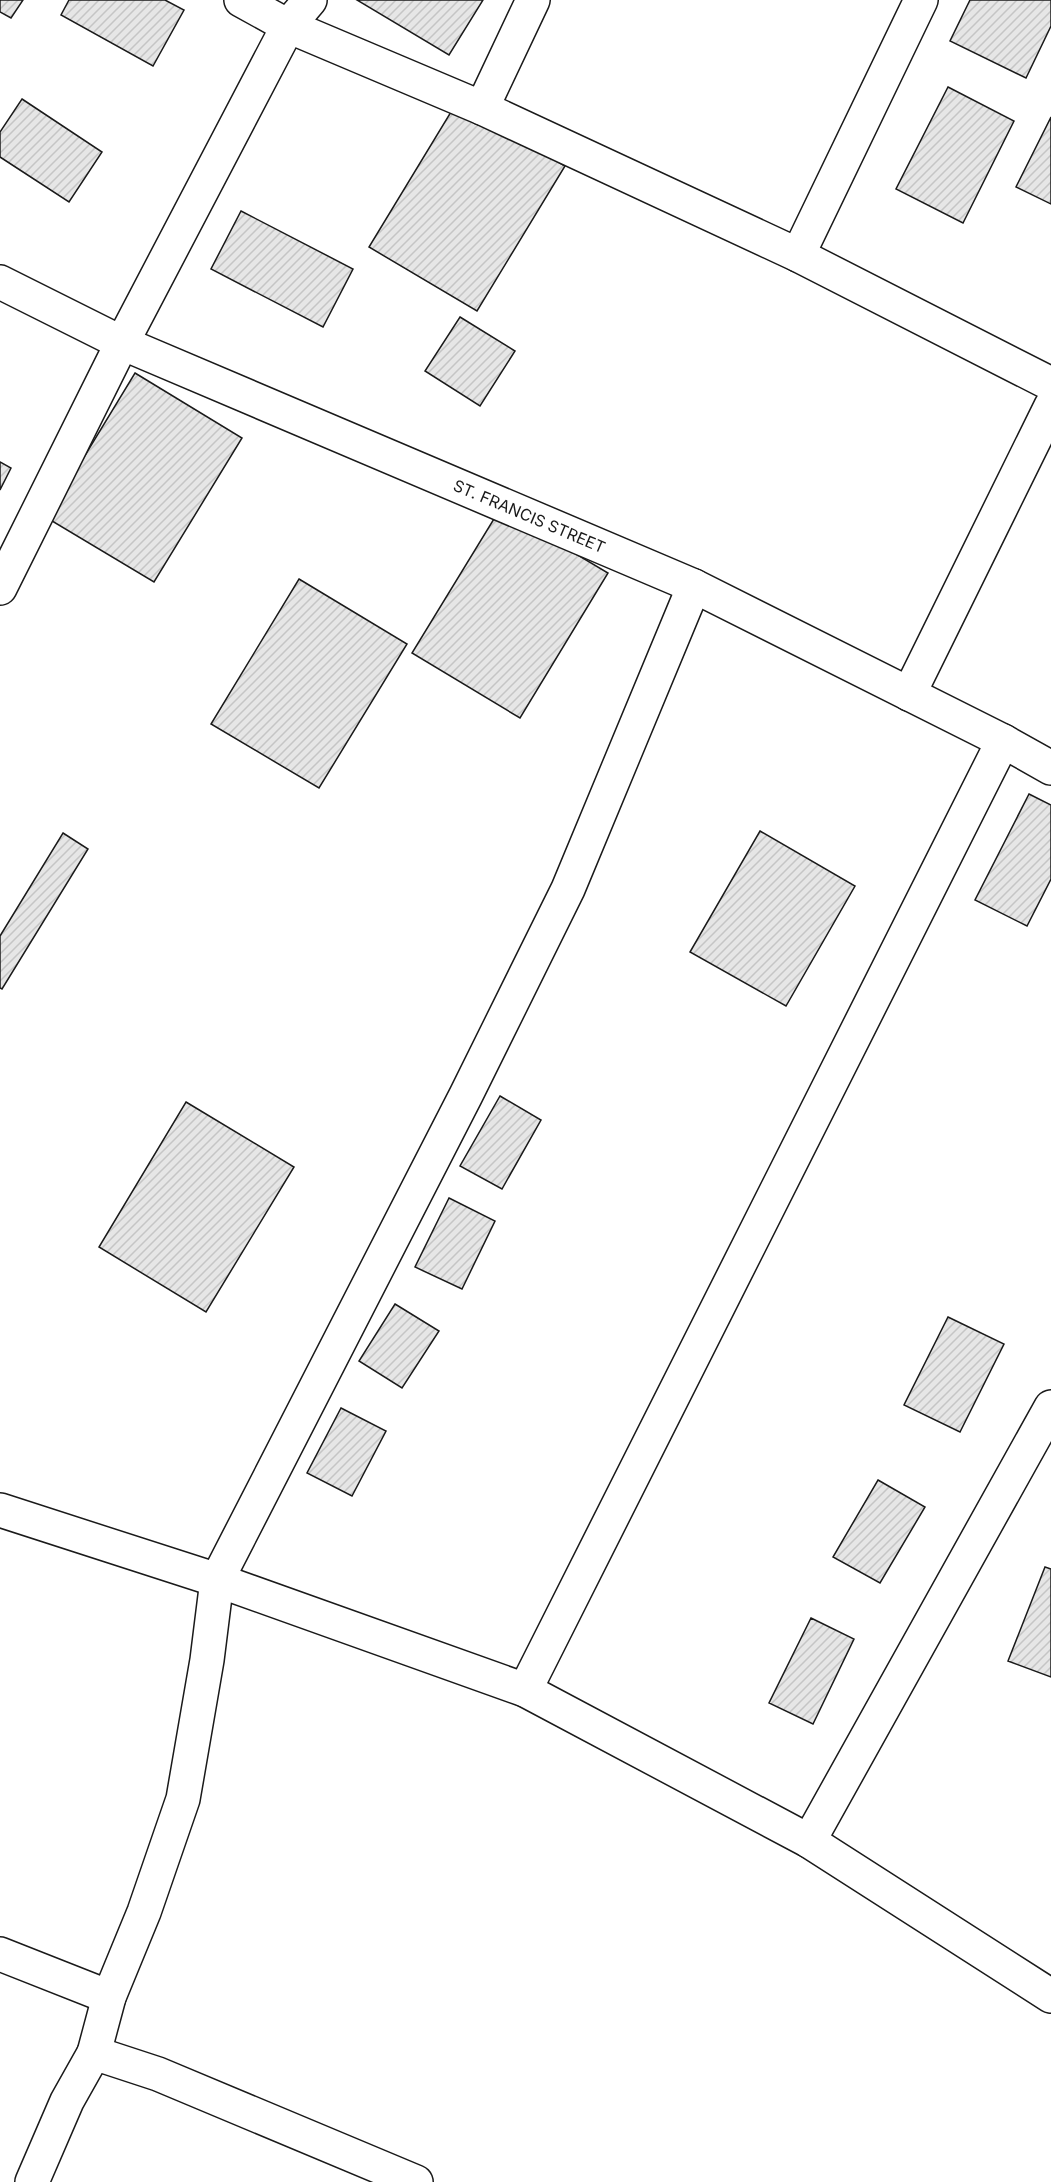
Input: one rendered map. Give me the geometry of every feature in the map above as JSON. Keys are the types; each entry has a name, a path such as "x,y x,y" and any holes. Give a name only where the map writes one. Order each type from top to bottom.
{"street":[{"path":"241,0 288,26 482,108 798,255 1051,384"},
{"path":"0,588 122,343 288,26 310,0"},
{"path":"482,108 533,0"},
{"path":"798,255 921,0"},
{"name":"ST. FRANCIS STREET","path":"0,282 122,343 694,586 1003,741 1051,768"},
{"path":"909,694 1051,406"},
{"path":"32,2182 68,2101 94,2054 109,1997 144,1912 183,1799 207,1660 217,1580 466,1095 568,889 694,586"},
{"path":"525,1690 1003,741"},
{"path":"809,1841 1051,1407"},
{"path":"0,1510 217,1580 525,1690 809,1841 1051,1996"},
{"path":"0,1954 109,1997"},
{"path":"94,2054 158,2074 416,2182"}],"building":[{"path":"0,0 23,0 11,18 0,12"},
{"path":"69,0 165,0 184,10 153,66 61,15"},
{"path":"357,0 483,0 449,55"},
{"path":"970,0 1051,0 1051,26 1026,78 950,41"},
{"path":"948,87 1014,121 963,223 896,189"},
{"path":"22,99 102,152 69,202 0,157 0,132"},
{"path":"457,102 565,166 477,311 369,247"},
{"path":"1051,117 1051,204 1016,187"},
{"path":"241,211 353,269 323,327 211,269"},
{"path":"460,317 515,351 480,406 425,371"},
{"path":"135,373 242,438 154,582 47,518"},
{"path":"0,462 11,468 0,490"},
{"path":"500,509 608,573 520,718 412,653"},
{"path":"299,579 407,644 319,788 211,724"},
{"path":"1029,794 1051,805 1051,879 1027,926 975,900"},
{"path":"760,831 855,886 786,1006 690,952"},
{"path":"63,833 88,849 2,989 0,988 0,936"},
{"path":"500,1096 541,1120 502,1189 460,1166"},
{"path":"186,1102 294,1167 206,1312 99,1247"},
{"path":"449,1198 495,1221 462,1289 415,1267"},
{"path":"395,1304 439,1331 402,1388 359,1361"},
{"path":"948,1317 1004,1344 960,1432 904,1405"},
{"path":"341,1408 386,1431 352,1496 307,1473"},
{"path":"878,1480 925,1507 880,1583 833,1557"},
{"path":"1045,1567 1051,1569 1051,1677 1008,1661"},
{"path":"811,1618 854,1639 813,1724 769,1703"}]}
